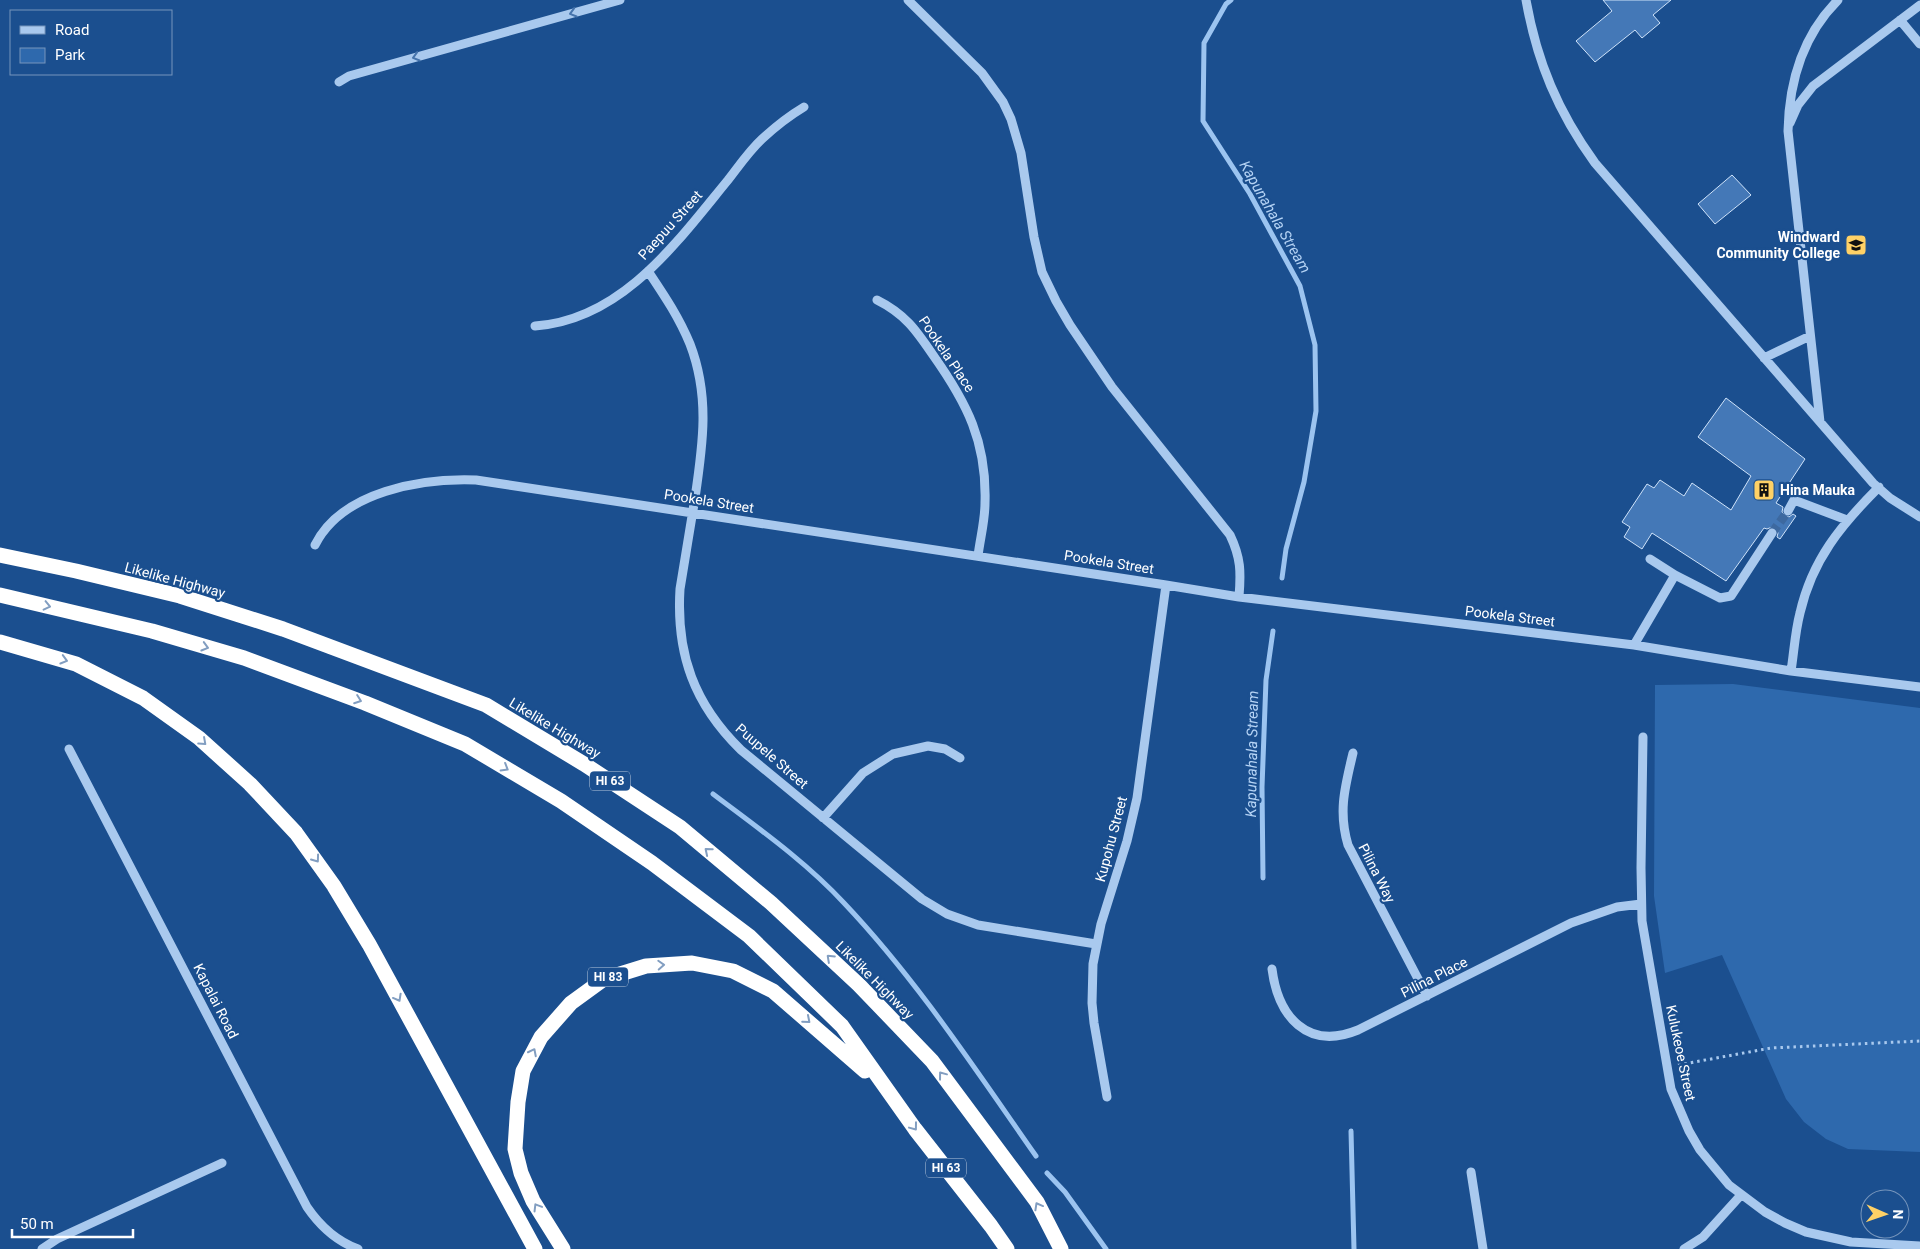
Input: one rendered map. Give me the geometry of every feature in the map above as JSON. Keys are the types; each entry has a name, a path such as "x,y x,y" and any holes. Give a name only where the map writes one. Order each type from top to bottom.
{"highway":[{"name":"Likelike Highway","path":"0,555 180,596 282,629 486,705 584,764 680,827 771,904 859,985 932,1062 1037,1202 1060,1249"},
{"name":"HI 63","path":"0,595 152,631 244,658 365,703 464,744 561,801 652,863 749,936 842,1026 884,1088 986,1219 1007,1249"},
{"path":"0,642 76,664 143,698 199,738 250,784 285,821 316,859 369,944 535,1249"},
{"name":"HI 83","path":"563,1249 533,1201 521,1173 515,1149 518,1102 523,1071 540,1037 571,1003 604,979 646,966 692,963 733,971 773,991 884,1088"}],"street":[{"path":"339,82 349,76 620,0"},
{"path":"908,0 982,73 1003,102 1014,128 1021,153 1037,255 1048,287 1084,348 1112,387 1224,526 1239,558 1241,572 1239,598"},
{"path":"1526,0 1537,50 1546,78 1580,143 1610,182 1878,487 1896,502 1920,517"},
{"path":"1820,422 1788,131 1791,90 1803,51 1824,17 1838,0"},
{"path":"1788,131 1798,105 1813,86 1920,5"},
{"path":"1900,20 1920,44"},
{"name":"Paepuu Street","path":"535,326 564,322 589,313 611,301 648,271 674,246 761,140 804,107"},
{"name":"Puupele Street","path":"648,271 670,304 690,345 704,409 703,448 680,589 679,610 682,647 690,675 707,710 728,738 922,900 947,914 978,925 1096,944"},
{"name":"Pookela Place","path":"877,300 893,309 911,323 949,377 969,414 981,451 985,487 985,505 978,556"},
{"path":"1764,358 1810,336"},
{"name":"Pookela Street","path":"315,545 324,529 332,520 359,504 394,489 434,481 476,480 1166,585 1239,598 1634,645 1791,671 1920,687"},
{"path":"1791,671 1796,631 1804,596 1818,563 1847,520 1878,487"},
{"path":"1788,511 1794,500 1847,520"},
{"path":"1650,559 1720,598 1731,596 1772,533"},
{"path":"1634,645 1676,574"},
{"name":"Kupohu Street","path":"1107,1097 1092,1004 1096,944 1127,841 1137,798 1166,585"},
{"name":"Kulukeoe Street","path":"1644,737 1641,904 1646,947 1671,1089 1688,1131 1714,1168 1741,1195 1785,1223 1828,1238 1851,1242 1920,1246"},
{"path":"823,818 863,773 893,754 928,746 945,749 960,758"},
{"name":"Kapalai Road","path":"70,748 307,1207 323,1228 333,1236 358,1249"},
{"name":"Pilina Way","path":"1353,753 1342,807 1342,821 1348,845 1427,996"},
{"name":"Pilina Place","path":"1272,968 1276,991 1290,1018 1306,1030 1337,1037 1353,1032 1427,996 1571,923 1617,907 1641,904"},
{"path":"42,1249 57,1239 222,1163"},
{"path":"1472,1172 1483,1249"},
{"path":"1684,1249 1703,1237 1741,1195"}],"path":[{"path":"1667,1066 1771,1048 1920,1041"}],"green space":[{"path":"1733,684 1920,708 1920,1152 1848,1149 1826,1139 1804,1122 1786,1099 1722,955 1665,973 1654,896 1655,685"}],"building":[{"path":"1603,0 1671,0 1653,15 1660,23 1642,38 1635,30 1595,62 1576,41 1612,11"},
{"path":"1732,175 1751,195 1715,224 1698,204"},
{"name":"Hina Mauka","path":"1726,398 1805,459 1776,503 1783,507 1782,512 1785,516 1789,517 1793,514 1796,516 1780,539 1777,537 1776,528 1764,528 1726,581 1652,533 1642,549 1624,537 1630,527 1622,522 1647,484 1654,488 1660,480 1684,496 1692,483 1731,510 1751,476 1698,437"}],"waterway":[{"name":"Kapunahala Stream","path":"1231,0 1226,4 1204,43 1203,121 1250,194 1300,286 1315,345 1316,411 1304,482 1286,549 1282,578"},
{"name":"Kapunahala Stream","path":"1263,878 1262,787 1266,680 1273,631"},
{"path":"713,794 781,845 829,888 871,932 921,994 1036,1156"},
{"name":"Kapunahala Stream","path":"1351,1131 1354,1249"},
{"path":"1047,1173 1065,1192 1106,1249"}],"tunnel":[{"path":"1772,533 1788,511"}],"place":[{"name":"Windward Community College","path":"1856,245"},
{"name":"Hina Mauka","path":"1764,490"}]}
